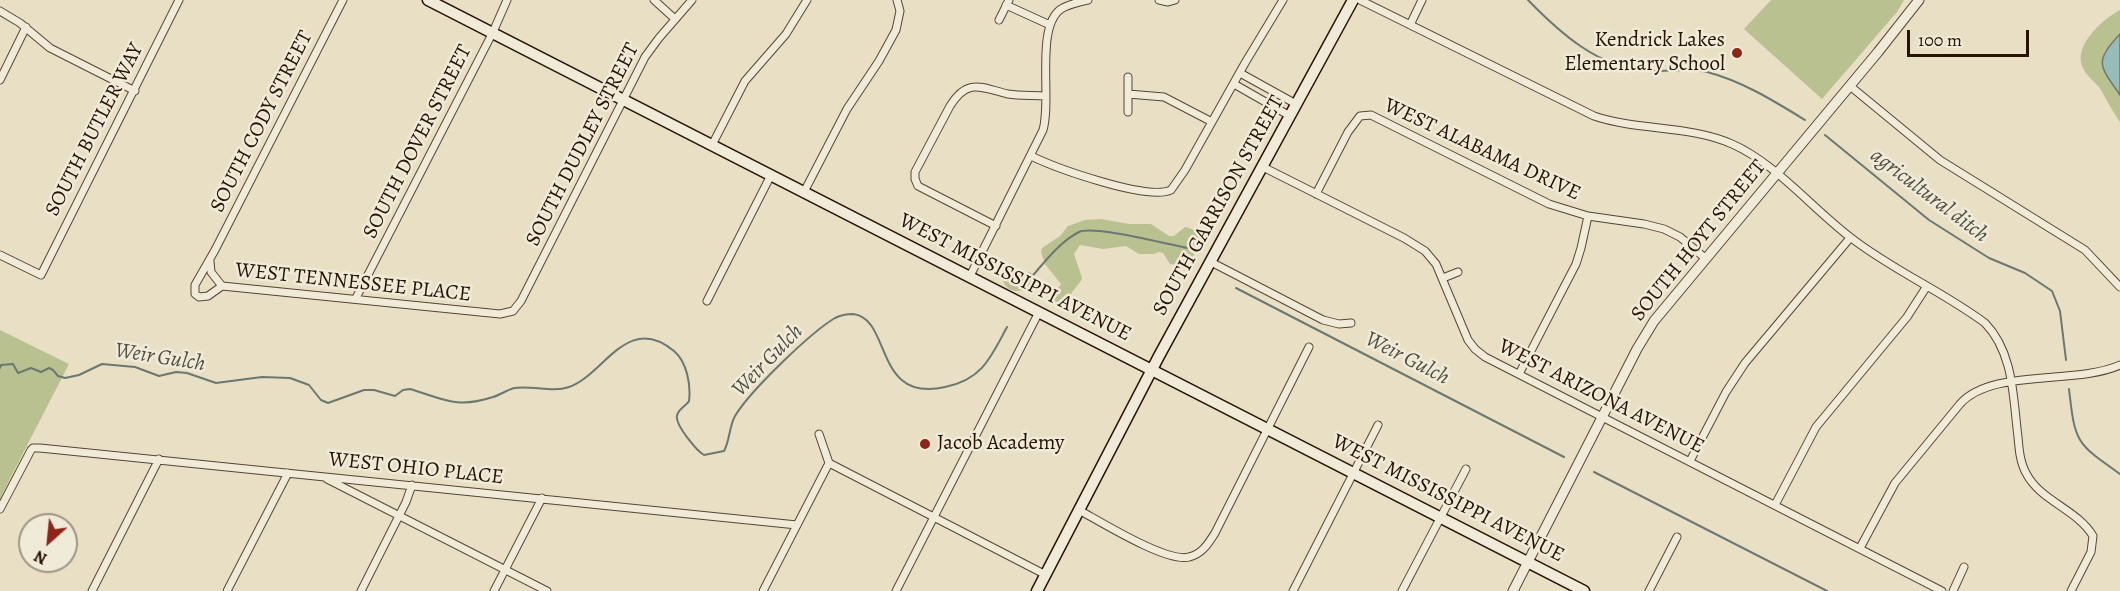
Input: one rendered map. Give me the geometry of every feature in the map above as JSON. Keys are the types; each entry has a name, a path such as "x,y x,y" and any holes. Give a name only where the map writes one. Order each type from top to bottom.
{"main road":[{"name":"WEST MISSISSIPPI AVENUE","path":"428,0 1584,591"},
{"name":"SOUTH GARRISON STREET","path":"1037,591 1152,370 1353,0"}],"street":[{"name":"SOUTH BUTLER WAY","path":"0,255 41,275 179,0"},
{"name":"SOUTH CODY STREET","path":"195,294 195,285 343,0"},
{"name":"SOUTH DOVER STREET","path":"356,298 493,32 507,0"},
{"path":"654,0 675,19"},
{"name":"SOUTH DUDLEY STREET","path":"513,311 521,301 648,52 692,0"},
{"path":"712,145 745,81 790,28 807,0"},
{"path":"804,192 847,109 879,61 896,30 900,11 897,0"},
{"path":"970,276 1044,126 1047,41 1050,25 1054,16 1062,8 1088,0"},
{"path":"1159,0 1168,2 1175,0"},
{"path":"1031,156 1085,177 1148,191 1165,192 1173,188 1284,0"},
{"path":"1360,0 1594,116 1720,139 1747,152 1850,238 1974,315 1990,328 2005,352 2020,453 2026,474 2039,490 2080,521 2093,536 2091,552 2071,591"},
{"path":"1410,25 1422,0"},
{"name":"SOUTH HOYT STREET","path":"1513,591 1646,333 1919,0"},
{"path":"999,20 1008,3 1050,25"},
{"path":"0,11 26,27 55,50 135,91"},
{"path":"0,80 26,27"},
{"path":"1240,73 1296,105"},
{"path":"1128,77 1128,112"},
{"path":"1234,84 1290,116"},
{"path":"996,226 918,186 915,172 950,106 963,92 982,86 1009,94 1046,96"},
{"path":"1850,86 1940,160 2085,250 2120,287"},
{"path":"1128,94 1164,97 1212,122"},
{"name":"WEST ALABAMA DRIVE","path":"1316,194 1350,129 1360,116 1371,115 1535,198 1561,209 1588,216 1664,229 1680,237 1706,258"},
{"name":"WEST ARIZONA AVENUE","path":"1263,167 1419,247 1430,256 1443,278 1471,345 1485,357 1942,591"},
{"path":"707,301 771,175"},
{"path":"1519,374 1576,264 1588,216"},
{"path":"1690,460 1726,392 1745,363 1850,238"},
{"path":"210,259 211,272 222,286"},
{"path":"1211,262 1327,321 1339,324 1351,323"},
{"path":"1443,278 1458,272"},
{"name":"WEST TENNESSEE PLACE","path":"195,294 203,297 222,286 500,314 513,311"},
{"path":"1775,505 1816,427 1907,317 1927,286"},
{"path":"896,591 1039,312"},
{"path":"1079,510 1167,556 1184,558 1204,549 1212,538 1309,347"},
{"path":"1860,548 1895,483 1960,404 1979,389 2011,382 2099,372 2120,365"},
{"path":"1293,591 1378,425"},
{"path":"819,435 829,463 1046,574"},
{"name":"WEST OHIO PLACE","path":"0,509 33,448 797,525"},
{"path":"92,591 159,459"},
{"path":"763,591 829,463"},
{"path":"1402,591 1466,469"},
{"path":"227,591 288,473"},
{"path":"322,476 547,591"},
{"path":"361,591 400,515 412,485"},
{"path":"494,591 542,498"},
{"path":"1649,591 1677,537"},
{"path":"1953,591 1964,567"}],"green space":[{"path":"1771,0 1904,0 1897,12 1822,99 1744,29"},
{"path":"2120,10 2120,34 2105,51 2102,62 2103,68 2120,95 2120,122 2101,90 2083,68 2081,60 2085,42 2091,34"},
{"path":"1101,219 1129,224 1151,224 1169,236 1174,236 1185,227 1196,233 1198,244 1193,256 1185,266 1170,264 1163,253 1159,252 1139,254 1126,246 1103,249 1080,245 1074,254 1081,281 1072,292 1068,304 1058,305 1050,297 1061,284 1045,264 1042,248 1060,236 1068,226 1085,220"},
{"path":"1027,272 1036,277 1036,281 1024,290 1011,290 1003,282 1006,276"},
{"path":"0,330 69,364 0,498"}],"water":[{"path":"2120,34 2120,95 2107,77 2102,64 2106,51"}],"waterway":[{"name":"agricultural ditch","path":"1528,0 1567,36 1597,56 1613,63 1647,71 1707,72 1745,86 1805,120"},
{"name":"agricultural ditch","path":"1825,135 1929,220 1989,258 2025,273 2052,291 2060,311 2066,360"},
{"name":"Weir Gulch","path":"1029,280 1058,247 1079,232 1116,233 1192,249"},
{"name":"Weir Gulch","path":"1236,288 1564,457"},
{"name":"Weir Gulch","path":"0,368 1,365 13,364 18,373 31,368 41,372 49,368 58,376 65,378 79,375 102,364 135,367 159,376 176,372 187,373 216,383 262,377 290,378 309,385 321,400 328,403 364,390 374,390 395,396 403,390 410,389 450,401 469,402 493,397 514,388 562,389 569,387 582,380 629,342 643,338 657,341 674,351 682,361 689,381 689,401 678,412 677,420 687,437 704,455 724,451 735,416 753,392 796,349 837,317 853,314 865,319 874,329 895,372 906,383 922,389 958,384 977,373 990,357 1007,327"},
{"name":"agricultural ditch","path":"2069,389 2073,421 2080,440 2094,455 2120,474"},
{"name":"Weir Gulch","path":"1594,472 1827,591"}],"place":[{"name":"Kendrick Lakes Elementary School","path":"1737,53"},
{"name":"Jacob Academy","path":"925,444"}]}
